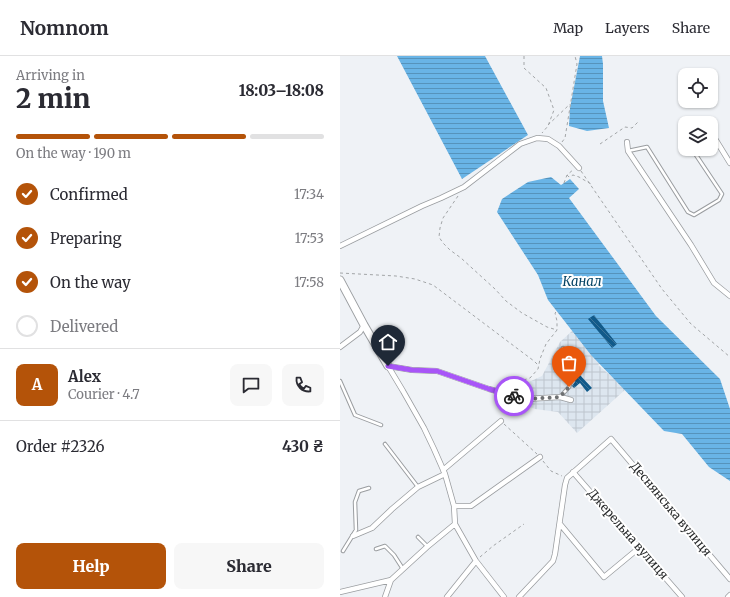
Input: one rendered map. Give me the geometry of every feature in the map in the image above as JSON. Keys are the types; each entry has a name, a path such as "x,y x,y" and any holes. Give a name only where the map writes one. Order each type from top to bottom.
{"street":[{"path":"340,246 464,187 520,144 537,138 548,139 559,146 578,167"},
{"path":"628,142 628,151 692,245 714,283 730,296"},
{"path":"718,144 730,163"},
{"path":"340,280 364,325 424,428 434,449 444,472 454,506 455,524 476,561 504,597"},
{"path":"340,347 360,332 364,325"},
{"path":"388,366 412,370 437,371 493,390 527,399 560,397 571,400"},
{"path":"353,536 372,528 418,487 444,472 502,421"},
{"name":"Деснянська вулиця","path":"573,472 611,439 730,579"},
{"path":"454,506 471,506 540,457"},
{"path":"519,597 553,561 560,524 565,484 567,478 573,472"},
{"name":"Джерельна вулиця","path":"573,472 682,597"},
{"path":"385,597 391,580 455,524"},
{"path":"560,524 604,577 640,548"},
{"path":"447,597 476,561"},
{"path":"340,592 391,580"}],"lane":[{"path":"628,151 647,147 688,212 694,215 719,200 722,194 697,156"},
{"path":"560,397 569,387 572,378 576,374 575,368 563,348"},
{"path":"340,381 355,415 382,425"},
{"path":"385,444 418,487"},
{"path":"343,551 356,530 355,502 359,491 369,488"},
{"path":"418,537 427,547"},
{"path":"376,549 385,546 394,555 403,569"}],"path":[{"path":"524,56 524,68 546,88 554,110 548,126"},
{"path":"559,146 565,138 577,64 575,56"},
{"path":"537,138 571,103"},
{"path":"600,144 625,127 632,128 639,121"},
{"path":"564,183 566,175 578,167 662,289 692,324 730,357"},
{"path":"566,175 569,177 573,175 591,184"},
{"path":"464,187 443,218 439,237 450,250 461,258 511,305 547,327 557,330"},
{"path":"340,273 396,276 415,279 432,285 539,366"},
{"path":"493,390 530,378 538,369 546,344 557,330 556,312"},
{"path":"502,421 540,457 551,471 567,478"},
{"path":"476,561 493,546 524,524"}],"shaded area":[{"path":"593,312 622,344 598,365 626,389 577,433 558,412 535,409 500,395 503,389 510,385 520,386 542,376 560,342"}],"water":[{"path":"397,56 485,56 528,135 462,179"},
{"path":"580,56 602,56 603,101 609,128 587,131 569,126 570,108"},
{"name":"Канал","path":"551,177 561,185 570,179 579,189 569,198 656,316 720,379 730,409 730,481 709,467 682,434 664,431 591,355 548,300 538,275 497,212 502,199 528,182"}],"building":[{"path":"594,315 617,344 612,348 588,319"},
{"path":"579,374 592,388 587,392 580,383 574,388 572,386 575,382 574,379"}],"way so far":[{"path":"514,396 527,399 560,397 569,387"}],"route":[{"path":"388,366 412,370 437,371 514,396"}]}
